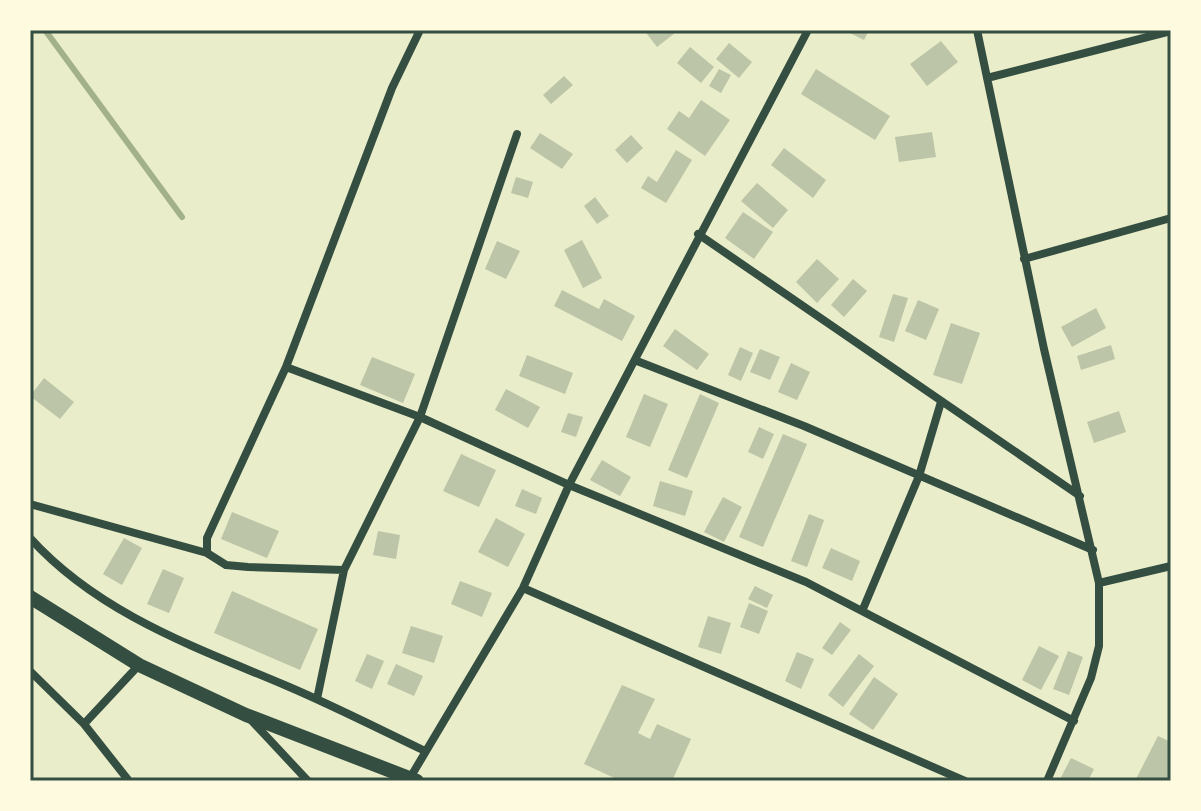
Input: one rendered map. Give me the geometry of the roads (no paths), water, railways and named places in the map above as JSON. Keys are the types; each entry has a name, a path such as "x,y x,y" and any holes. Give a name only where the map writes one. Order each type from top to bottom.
{"main road":[{"path":"30,599 139,665 246,715 414,779"}],"street":[{"path":"207,553 211,524 286,367 392,88 420,30"},
{"path":"414,779 425,751 523,588 569,485 637,361 698,234 808,30"},
{"path":"977,30 1024,259 1099,583 1099,646 1074,721 1047,781"},
{"path":"987,78 1171,31"},
{"path":"317,699 344,570 420,417 517,134"},
{"path":"1024,259 1171,218"},
{"path":"698,234 1080,497"},
{"path":"637,361 804,426 1093,550"},
{"path":"286,367 420,417 569,485 863,609 1074,721"},
{"path":"863,609 919,476 941,402"},
{"path":"30,504 207,553 226,565 344,570"},
{"path":"30,538 49,559 119,610 161,634 317,699 425,751"},
{"path":"1099,583 1171,566"},
{"path":"523,588 965,781"},
{"path":"84,724 139,665"},
{"path":"30,671 84,724 129,781"},
{"path":"246,715 303,779"}],"waterway":[{"path":"45,30 182,217"}]}
